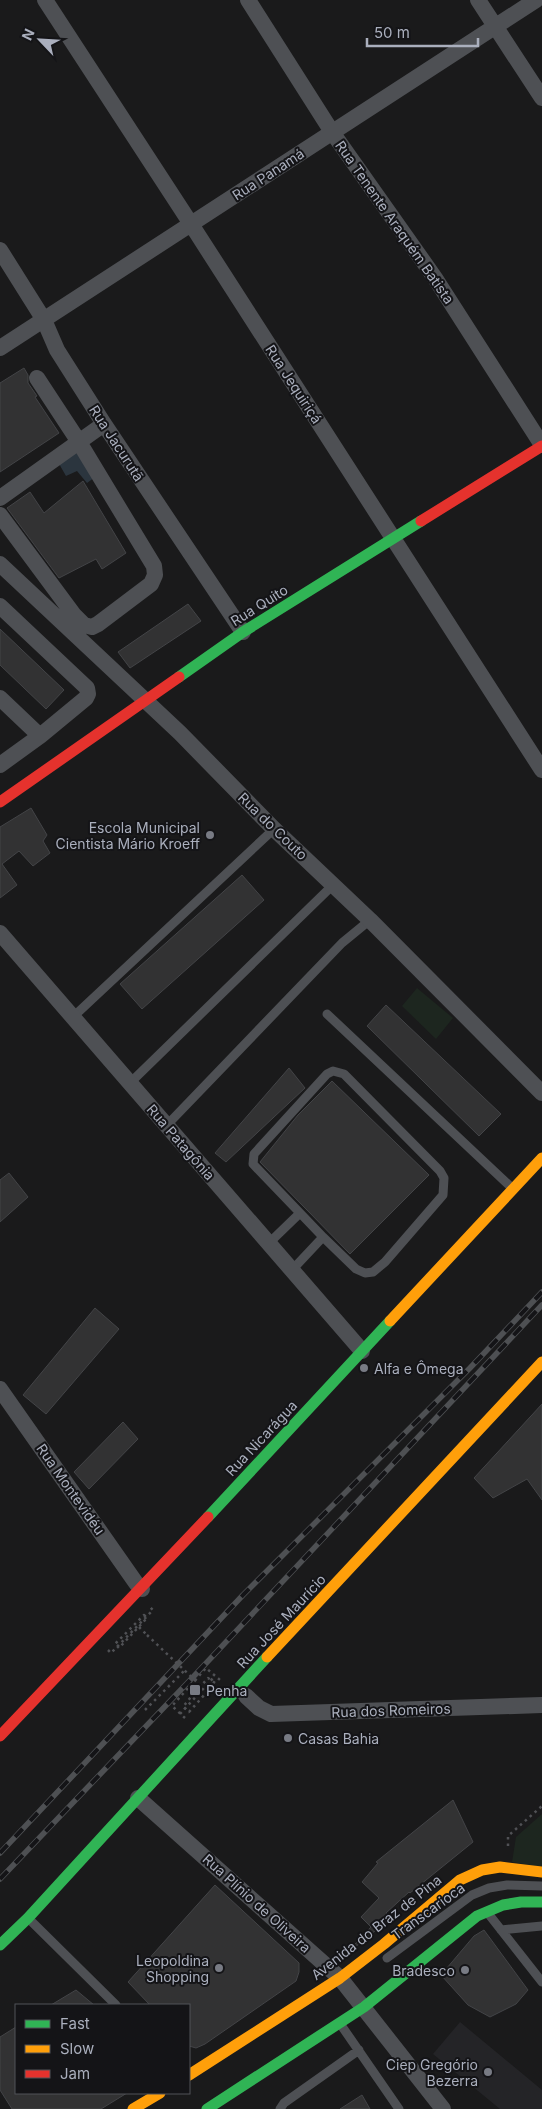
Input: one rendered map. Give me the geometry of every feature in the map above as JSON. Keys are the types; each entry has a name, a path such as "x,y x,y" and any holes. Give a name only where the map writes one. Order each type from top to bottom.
{"main road":[{"name":"Rua Quito","path":"0,802 243,632 542,445"},
{"name":"Rua Nicarágua","path":"0,1736 142,1589 542,1158"},
{"name":"Rua José Maurício","path":"0,1945 28,1918 181,1749 542,1362"},
{"name":"Avenida do Braz de Pina","path":"190,2075 345,1984 384,1944 460,1880 473,1872 506,1865 542,1872"},
{"path":"206,2109 364,2007 468,1922 486,1910 508,1903 542,1902"},
{"path":"133,2109 164,2095"}],"street":[{"name":"Rua Jequiriçá","path":"45,0 542,770"},
{"name":"Rua Tenente Araquém Batista","path":"248,0 332,132 435,278 542,445"},
{"path":"478,0 542,98"},
{"name":"Rua Panamá","path":"0,348 536,0"},
{"name":"Rua Jacurutã","path":"0,250 44,320 58,350 104,424 243,632"},
{"path":"0,515 74,615 84,625 92,627 98,624 151,584 155,575 154,566 79,442 37,378"},
{"path":"0,498 104,424"},
{"name":"Rua do Couto","path":"0,564 145,700 274,829 370,920 542,1093"},
{"path":"0,606 87,688 88,694 86,698 40,736 0,765"},
{"path":"0,698 40,736"},
{"name":"Rua Patagônia","path":"0,933 362,1350"},
{"name":"Rua Montevidéu","path":"0,1388 142,1589"},
{"name":"Rua dos Romeiros","path":"246,1696 259,1708 271,1714 542,1705"},
{"name":"Rua Plínio de Oliveira","path":"138,1798 345,1984 443,2109"}],"lane":[{"path":"73,1017 274,829"},
{"path":"130,1083 333,885"},
{"path":"167,1125 342,943 370,920"},
{"path":"327,1014 513,1189"},
{"path":"333,1071 344,1074 440,1171 444,1178 445,1186 443,1195 385,1262 374,1272 366,1273 356,1269 323,1237 253,1164 252,1159 254,1154 327,1074 333,1071"},
{"path":"268,1243 300,1213"},
{"path":"292,1270 323,1237"},
{"name":"Transcarioca","path":"381,1962 472,1895 489,1888 507,1885 542,1886"},
{"path":"486,1910 542,1982"},
{"path":"28,1918 115,2004"},
{"path":"501,1930 542,1926"},
{"path":"190,2083 297,2017"},
{"path":"340,2023 399,2109"},
{"path":"280,2109 284,2103 359,2050"},
{"path":"149,2109 164,2095"}],"path":[{"path":"111,1653 152,1610"},
{"path":"144,1615 147,1618 139,1627 119,1648 116,1644 144,1615"},
{"path":"139,1627 201,1686"},
{"path":"210,1670 206,1668 172,1706 180,1714 215,1676"},
{"path":"145,1710 184,1671"},
{"path":"208,1678 215,1683 202,1697 189,1712 183,1707 208,1678"},
{"path":"199,1694 202,1697"},
{"path":"506,1865 508,1836 542,1806"}],"shaded area":[{"path":"74,450 95,477 87,483 77,471 66,476 58,462"},
{"path":"417,988 453,1018 436,1039 402,1006"},
{"path":"542,1814 542,1867 512,1862 516,1837"},
{"name":"Ciep Gregório Bezerra","path":"460,2022 542,2090 542,2109 500,2109 433,2054"}],"building":[{"path":"24,368 28,375 28,383 37,396 35,397 59,433 0,472 0,383"},
{"path":"83,481 126,553 102,569 96,559 59,578 7,508 30,492 44,513"},
{"path":"188,604 201,621 130,668 118,652"},
{"path":"0,629 64,690 46,709 0,665"},
{"path":"31,808 47,835 43,841 50,853 33,866 19,851 2,864 17,885 0,898 0,827"},
{"path":"242,875 264,900 142,1009 120,984"},
{"path":"386,1005 501,1114 479,1136 367,1026"},
{"path":"289,1068 305,1088 226,1162 215,1153"},
{"path":"332,1081 429,1175 350,1254 260,1162 298,1115"},
{"path":"9,1173 28,1197 0,1222 0,1180"},
{"path":"95,1308 119,1329 46,1414 23,1395"},
{"path":"542,1404 542,1500 527,1479 493,1498 474,1478"},
{"path":"123,1422 138,1439 89,1489 74,1472"},
{"path":"453,1800 473,1842 409,1892 386,1913 391,1918 344,1956 371,1927 361,1917 379,1898 362,1882 378,1863 376,1862"},
{"name":"Leopoldina Shopping","path":"215,1885 299,1963 296,1981 205,2044 196,2048 190,2046 190,2004 149,2004 128,1982"},
{"path":"484,1930 528,1990 516,2004 490,2017 468,2005 441,1975 474,1936"},
{"path":"76,1990 93,2004 53,2004"},
{"path":"15,2028 15,2094 125,2094 101,2109 12,2109 0,2090 0,2037"},
{"path":"362,2095 370,2109 340,2109"}],"railway":[{"path":"0,1853 243,1595 470,1368 542,1292"},
{"path":"0,1879 195,1675 542,1305"}],"traffic: fast":[{"path":"179,677 243,632 421,521"},
{"path":"208,1517 390,1321"},
{"path":"0,1945 28,1918 267,1657"},
{"path":"207,2109 364,2007 477,1916 503,1905 521,1902 542,1902"}],"traffic: slow":[{"path":"390,1321 542,1158"},
{"path":"267,1657 542,1362"},
{"path":"190,2074 340,1978 460,1880 482,1870 500,1867 542,1872"},
{"path":"133,2109 158,2094"}],"traffic: jam":[{"path":"421,521 542,446"},
{"path":"0,802 179,677"},
{"path":"0,1736 208,1517"}],"place":[{"name":"Escola Municipal Cientista Mário Kroeff","path":"210,835"},
{"name":"Alfa e Ômega","path":"364,1368"},
{"name":"Penha","path":"195,1690"},
{"name":"Casas Bahia","path":"288,1738"},
{"name":"Leopoldina Shopping","path":"219,1968"},
{"name":"Bradesco","path":"465,1970"},
{"name":"Ciep Gregório Bezerra","path":"488,2072"}]}
